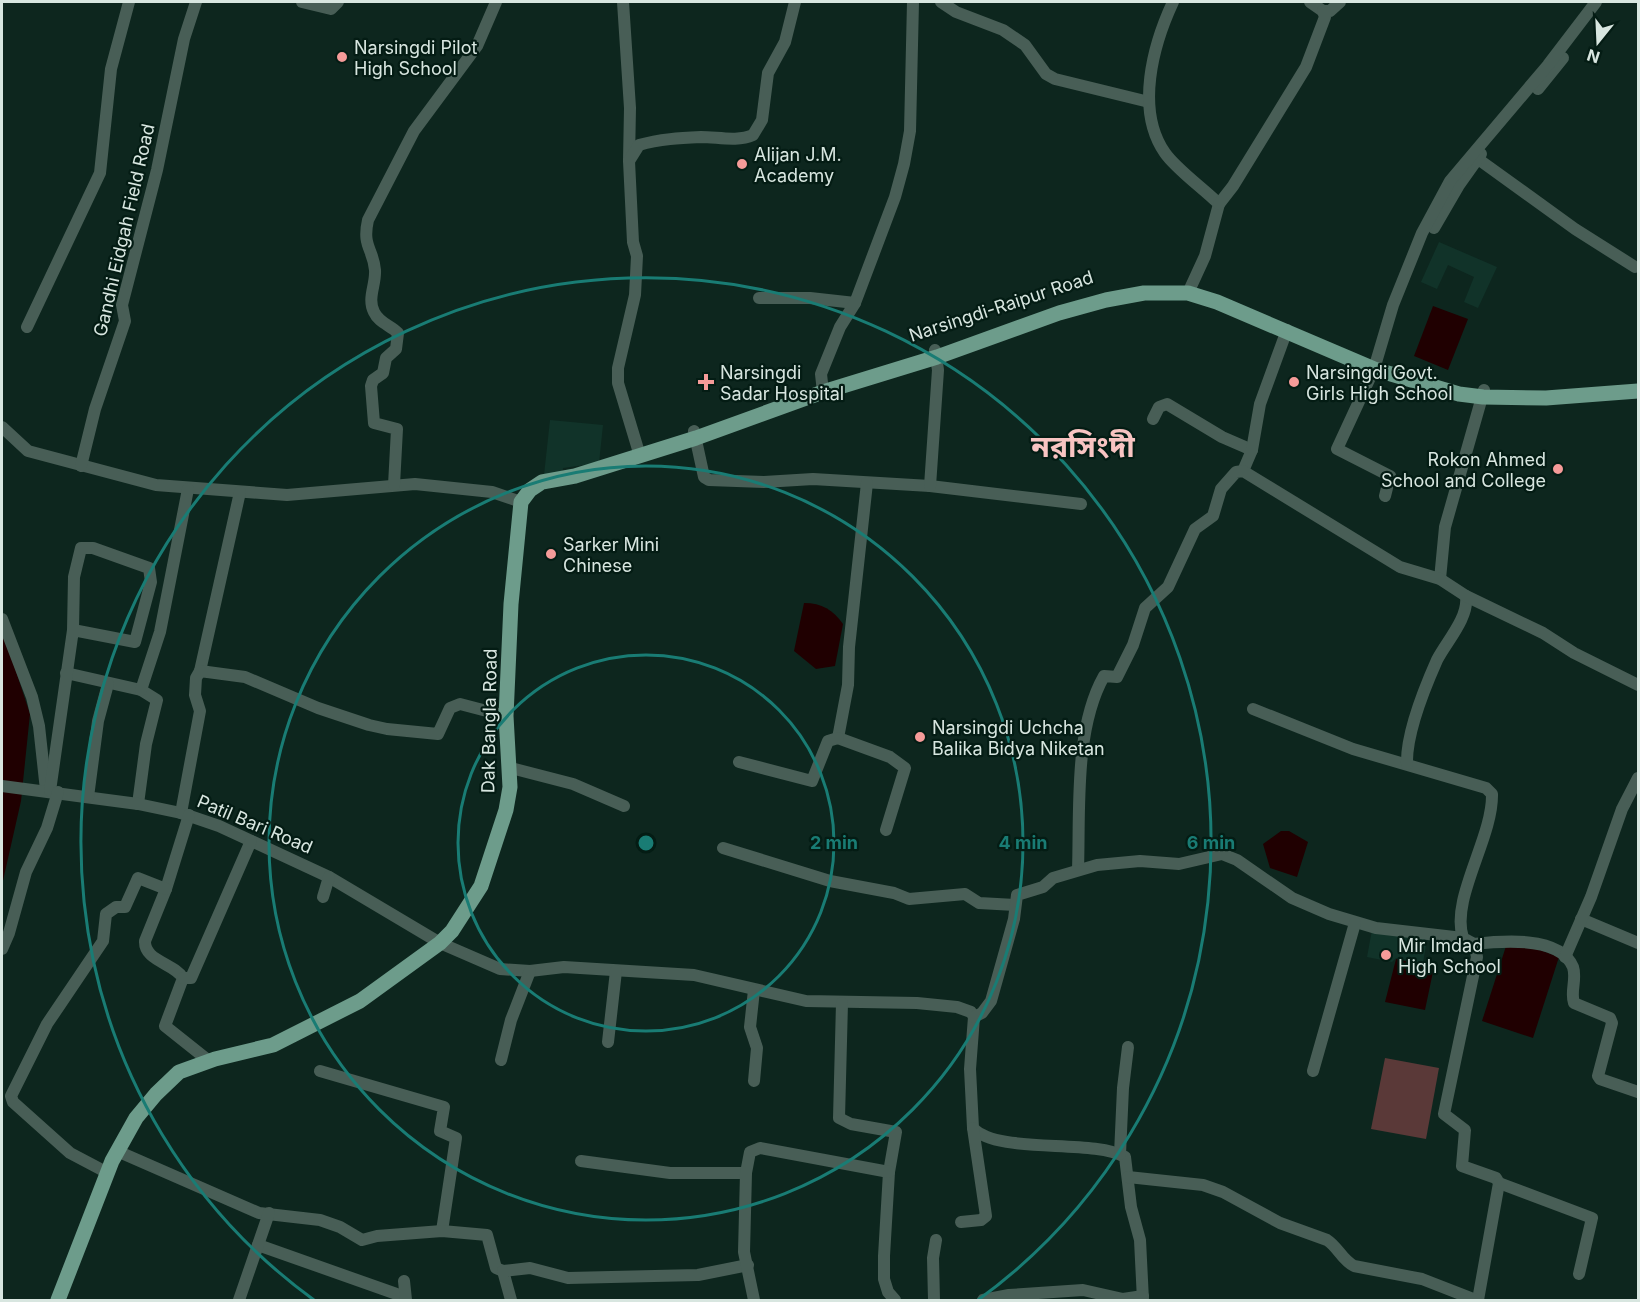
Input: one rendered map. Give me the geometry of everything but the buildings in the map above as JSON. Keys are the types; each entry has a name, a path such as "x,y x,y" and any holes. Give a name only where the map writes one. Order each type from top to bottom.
{"main road":[{"name":"Narsingdi-Raipur Road","path":"1190,290 1287,330 1377,360"},
{"name":"Narsingdi-Raipur Road","path":"520,502 530,490 558,478 568,478 695,435 822,388 1106,300 1168,291 1190,290 1268,315 1459,394 1546,391 1638,384"},
{"name":"Narsingdi-Raipur Road","path":"1484,394 1546,398 1638,391"},
{"name":"Dak Bangla Road","path":"58,1300 67,1284 106,1172 117,1151 136,1118 178,1072 209,1061 273,1045 319,1024 400,975 452,931 481,886 506,810 511,768 506,716 511,604 520,502"}],"street":[{"path":"27,327 100,173 111,69 129,2"},
{"name":"Gandhi Eidgah Field Road","path":"81,466 95,409 124,321 122,305 157,170 184,39 196,2"},
{"path":"302,2 331,9 339,2"},
{"path":"394,485 397,429 374,423 371,386 373,380 383,373 386,357 396,348 398,333 380,321 372,309 375,270 366,247 365,233 368,220 414,131 477,46 496,2"},
{"path":"623,2 630,108 629,161 633,242 637,256 635,295 618,368 618,383 638,453"},
{"path":"629,161 639,145 649,142 753,135 762,120 768,73 785,42 795,2"},
{"path":"822,388 821,374 827,356 855,303 895,197 904,164 910,131 913,2"},
{"path":"941,2 956,12 993,25 1025,45 1046,74 1055,79 1149,102"},
{"path":"1173,2 1157,44 1149,102 1154,133 1166,156 1219,204"},
{"path":"1310,2 1323,11 1330,11 1340,2"},
{"path":"1377,360 1393,305 1422,233 1450,181 1548,65 1596,2"},
{"path":"1385,496 1390,477 1337,449 1386,345 1429,236 1459,185 1478,159 1554,71 1604,2"},
{"path":"1190,290 1205,256 1219,204 1237,180 1306,67 1325,17 1323,11"},
{"path":"1478,159 1575,229 1635,267"},
{"path":"759,298 810,298 855,303"},
{"path":"1243,471 1252,450 1260,404 1287,330"},
{"path":"930,486 936,353"},
{"path":"1440,579 1445,527 1484,394"},
{"path":"1153,419 1159,407 1167,404 1222,437 1252,450"},
{"path":"2,428 21,447 81,466 156,485 188,489 304,495 415,484 492,492 520,502"},
{"path":"695,435 704,477 709,480 764,482 813,479 930,486 1081,504"},
{"path":"1078,870 1083,742 1098,687 1104,676 1117,677 1133,645 1145,608 1168,587 1195,530 1214,516 1221,489 1236,472 1243,471 1400,567 1440,579 1466,597 1543,633 1574,653 1638,685"},
{"path":"838,738 848,685 849,647 867,483"},
{"path":"141,690 160,632 188,489"},
{"path":"183,978 178,971 148,954 144,948 166,889 185,814 200,711 195,695 196,678 200,671 240,492"},
{"path":"2,950 26,872 47,828 49,792 73,630 72,596 81,548 93,548 146,564 149,568 151,582 135,642 73,630"},
{"path":"1407,764 1411,737 1424,693 1438,659 1458,624 1466,597"},
{"path":"2,619 32,697 49,792"},
{"path":"200,671 245,677 318,708 387,729 438,734 450,708 460,704 506,716"},
{"path":"66,673 141,690 156,698 158,704 146,744 138,804"},
{"path":"88,797 98,721 108,684"},
{"path":"1128,1177 1203,1185 1223,1192 1268,1218 1327,1240 1334,1244 1346,1261 1354,1266 1422,1279 1477,1300 1498,1183 1496,1178 1462,1166 1465,1130 1444,1114 1478,957 1461,927 1464,901 1490,820 1492,794 1486,789 1413,769 1407,764 1353,749 1253,709"},
{"path":"740,762 812,781 828,741 838,738 890,757 906,768 886,830"},
{"path":"511,768 573,784 624,806"},
{"path":"1565,957 1622,808 1638,778"},
{"name":"Patil Bari Road","path":"2,786 138,804 185,814 329,877 440,943 492,967 530,971 549,967 694,975 806,1001 917,1003 957,1007 971,1012 974,1017"},
{"path":"183,978 191,978 251,841"},
{"path":"723,848 830,881 894,893 909,899 965,894 979,903 1015,905"},
{"path":"961,1222 981,1220 986,1216 973,1128 970,1069 974,1017 982,1013 991,1001 1014,919 1017,895 1034,891 1053,878 1096,865 1132,862 1179,864 1222,855 1237,860 1292,898 1355,923 1469,941 1518,940 1549,948 1565,957 1572,966 1574,1003 1610,1018 1612,1023 1598,1076 1600,1079 1638,1092"},
{"path":"323,897 329,877"},
{"path":"106,1172 70,1153 6,1097 47,1024 103,941 103,920 108,911 116,907 125,907 138,878 166,889"},
{"path":"1581,918 1638,944"},
{"path":"1313,1071 1355,923"},
{"path":"501,1060 511,1020 530,971"},
{"path":"608,1042 616,971"},
{"path":"183,978 165,1026 209,1061"},
{"path":"754,990 750,1027 757,1048 754,1081"},
{"path":"842,1003 839,1118 851,1124 896,1132 889,1172 884,1279 888,1292 895,1300"},
{"path":"1120,1154 1123,1088 1128,1047"},
{"path":"320,1071 444,1107 440,1131 456,1138 442,1231"},
{"path":"973,1128 982,1135 1009,1141 1120,1154 1125,1157 1131,1207 1140,1240 1143,1298 1123,1299 1083,1290 1009,1295 983,1300"},
{"path":"754,1300 744,1252 746,1173 750,1152 759,1148 889,1172"},
{"path":"117,1151 259,1213 320,1220 340,1227 362,1240 377,1236 442,1231 487,1235 495,1268 504,1271 530,1268 568,1278 698,1275 748,1265"},
{"path":"581,1161 644,1168 663,1173 746,1173"},
{"path":"1498,1183 1592,1218 1579,1274"},
{"path":"239,1300 269,1213"},
{"path":"934,1300 933,1258 936,1240"},
{"path":"258,1245 406,1299 404,1281"},
{"path":"504,1271 511,1300"}],"shaded area":[{"path":"1439,242 1497,267 1478,308 1464,302 1474,277 1448,265 1437,289 1421,282"},
{"path":"1433,306 1468,319 1448,370 1414,356"},
{"path":"550,420 603,425 599,463 563,468 562,477 544,475"},
{"path":"804,603 826,608 843,624 835,666 816,669 794,651"},
{"path":"2,629 30,714 21,801 2,885"},
{"path":"1281,831 1289,831 1308,842 1297,877 1270,868 1263,844"},
{"path":"1372,930 1427,939 1423,963 1396,958 1392,962 1367,957"},
{"path":"1507,943 1529,946 1559,957 1533,1038 1482,1021"},
{"path":"1396,959 1434,967 1425,1010 1385,1002"},
{"path":"1385,1058 1439,1068 1426,1139 1371,1129"}],"place":[{"name":"Narsingdi Pilot High School","path":"342,57"},
{"name":"Alijan J.M. Academy","path":"742,164"},
{"name":"Narsingdi Sadar Hospital","path":"706,382"},
{"name":"Narsingdi Govt. Girls High School","path":"1294,382"},
{"name":"Rokon Ahmed School and College","path":"1558,469"},
{"name":"Sarker Mini Chinese","path":"551,554"},
{"name":"Narsingdi Uchcha Balika Bidya Niketan","path":"920,737"},
{"name":"Mir Imdad High School","path":"1386,955"}],"district":[{"name":"নরসিংদী","path":"1083,446"}]}
